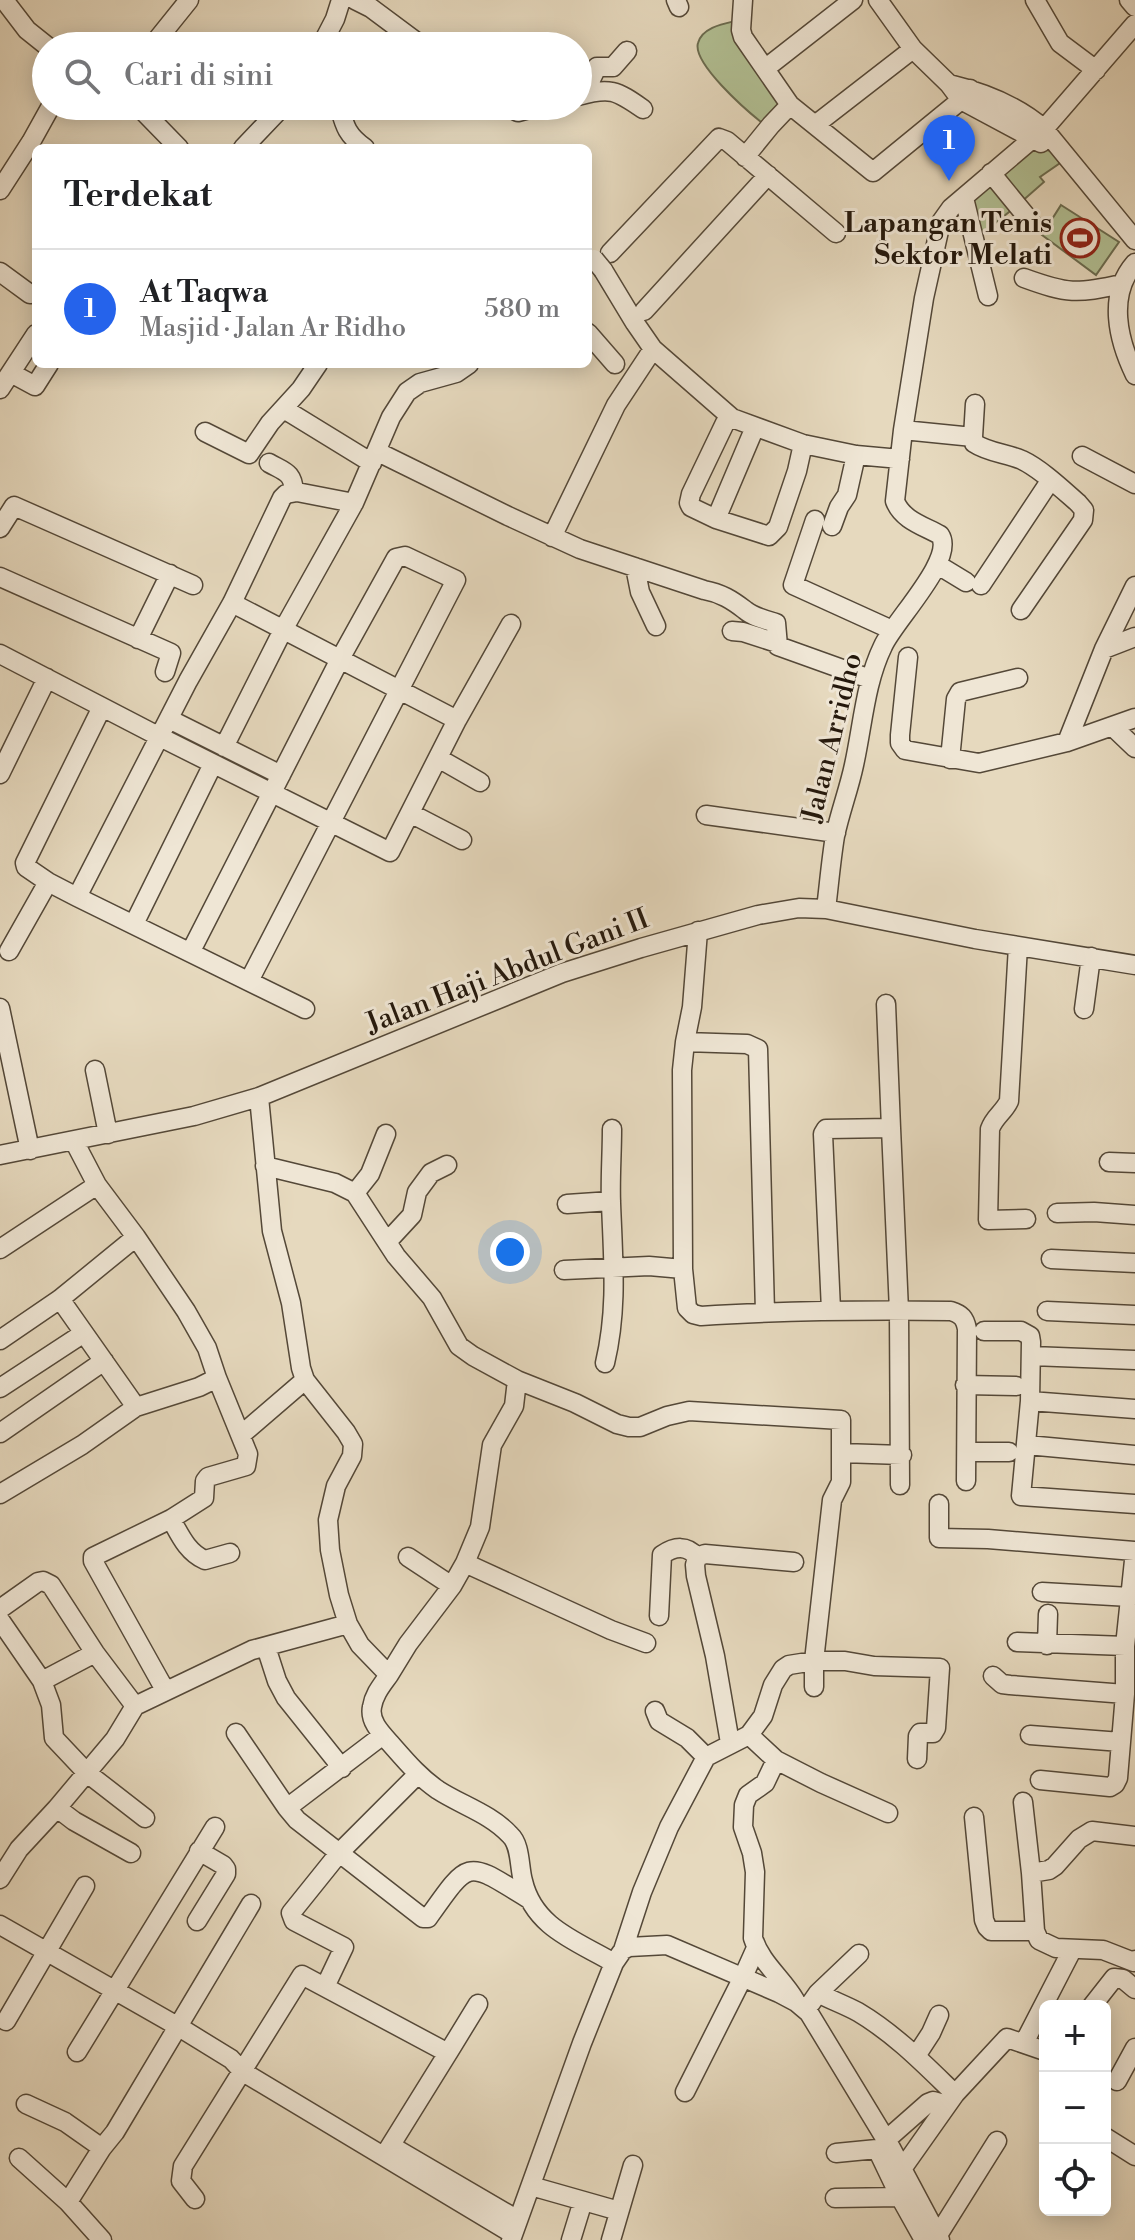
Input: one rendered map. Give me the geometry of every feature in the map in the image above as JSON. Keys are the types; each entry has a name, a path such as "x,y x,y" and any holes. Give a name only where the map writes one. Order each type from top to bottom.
{"street":[{"path":"4,0 32,34"},
{"path":"163,32 189,0"},
{"path":"329,32 341,0"},
{"path":"355,0 403,32"},
{"path":"743,0 743,37 790,105 875,172 966,95"},
{"path":"766,68 853,0"},
{"path":"878,0 913,49 949,84 966,95 994,99 1035,121 1038,134 1060,150 1135,240"},
{"path":"1035,0 1060,43 1096,70"},
{"path":"1129,0 1135,7"},
{"path":"1050,481 974,584 938,565 943,539 898,509 895,501 903,430 924,298 939,231 951,208 1038,134 1135,24"},
{"path":"815,125 913,49"},
{"path":"592,76 597,67 613,67 627,51"},
{"path":"592,92 604,89 629,99 643,109"},
{"path":"748,154 790,105"},
{"path":"0,190 43,120"},
{"path":"152,120 175,144"},
{"path":"247,144 270,120"},
{"path":"343,120 350,136 360,144"},
{"path":"836,233 748,154 720,138 596,263 653,349 732,418 803,444 856,455 900,459"},
{"path":"991,173 1031,222"},
{"path":"644,311 768,175"},
{"path":"964,198 988,296"},
{"path":"1132,368 1118,302 1122,284 1135,263"},
{"path":"0,272 30,294"},
{"path":"1024,278 1071,292 1122,284"},
{"path":"592,338 615,364"},
{"path":"0,389 32,340"},
{"path":"552,537 616,405 653,349"},
{"path":"11,373 35,386 46,368"},
{"path":"205,432 249,454 315,368"},
{"path":"224,747 283,630 354,503 391,417 412,387 463,368"},
{"path":"973,440 975,404"},
{"path":"284,409 375,457 552,537 604,558 717,592 740,604 746,612 776,623 777,643"},
{"path":"732,418 725,423 689,499 691,507 716,519 769,536 776,531 803,444"},
{"path":"716,519 755,427"},
{"path":"903,430 973,440 991,452 1023,461 1084,510 1085,516 1021,610"},
{"path":"856,455 847,495 837,511 824,523 793,585 892,630"},
{"path":"1082,456 1135,484"},
{"path":"269,463 291,476 294,492"},
{"path":"77,897 232,603 282,498 294,492 354,503"},
{"path":"0,528 14,506 193,585"},
{"path":"191,951 340,659 398,557 405,556 456,580 249,981"},
{"name":"Jalan Arridho","path":"826,909 836,833 872,672 892,630 938,565"},
{"path":"635,567 643,601 656,626"},
{"path":"138,639 170,574"},
{"path":"0,577 171,653 165,672"},
{"path":"1067,742 1104,649 1135,586"},
{"path":"232,603 457,720"},
{"path":"0,654 390,852 457,720 511,624"},
{"path":"732,631 872,672"},
{"path":"1104,649 1135,637"},
{"path":"908,657 900,743 905,750 979,763 1067,742 1135,718"},
{"path":"0,774 47,678"},
{"path":"950,759 957,695 966,689 1018,678"},
{"path":"102,707 25,863 26,867 77,897 305,1009"},
{"path":"169,719 281,775"},
{"path":"1113,727 1135,748"},
{"path":"438,758 480,782"},
{"path":"134,924 213,764"},
{"path":"410,813 462,840"},
{"path":"706,815 836,833"},
{"path":"9,951 48,882"},
{"name":"Jalan Haji Abdul Gani II","path":"0,1155 194,1116 259,1097 562,973 698,931 785,910 826,909 907,927 1135,965"},
{"path":"698,931 692,1007 685,1042 681,1113 683,1269 687,1308 701,1316 831,1310 951,1311 959,1314 965,1319 967,1329 966,1481"},
{"path":"1018,946 1009,1101 1005,1110 993,1120 990,1129 988,1220 1026,1219"},
{"path":"1084,1009 1091,957"},
{"path":"886,1004 899,1311 900,1485"},
{"path":"0,1008 30,1150"},
{"path":"685,1042 747,1044 758,1049 765,1312"},
{"path":"95,1070 108,1134"},
{"path":"259,1097 272,1231 291,1303 305,1380 353,1444 352,1456 336,1486 328,1520 339,1595 348,1624 360,1645 389,1675"},
{"path":"831,1310 823,1134 826,1129 891,1128"},
{"path":"605,1363 614,1313 612,1129"},
{"path":"355,1193 370,1174 386,1134"},
{"path":"74,1141 97,1185 186,1311 207,1348 248,1454 246,1466 208,1477 204,1498 171,1519 93,1557 165,1690"},
{"path":"1109,1162 1135,1163"},
{"path":"387,1242 412,1215 417,1192 431,1173 447,1165"},
{"path":"265,1166 335,1183 355,1193 396,1256 432,1298 459,1346 517,1380 629,1427 640,1427 689,1411 842,1421 841,1482 832,1500 814,1661 814,1687"},
{"path":"0,1249 97,1185"},
{"path":"567,1204 611,1201"},
{"path":"1057,1213 1135,1215"},
{"path":"0,1340 60,1299 136,1237"},
{"path":"1051,1259 1135,1263"},
{"path":"564,1270 649,1266 683,1269"},
{"path":"60,1299 136,1407"},
{"path":"1047,1311 1135,1315"},
{"path":"984,1331 1027,1333 1031,1342 1030,1401 1021,1496 1135,1504"},
{"path":"0,1388 84,1333"},
{"path":"1032,1356 1135,1360"},
{"path":"0,1433 104,1361"},
{"path":"0,1494 82,1445 136,1407 199,1387 217,1378"},
{"path":"241,1435 305,1380"},
{"path":"517,1380 514,1406 492,1445 480,1527 465,1563 452,1586 408,1644 375,1696 371,1710 373,1721 383,1735 418,1774 511,1835 515,1840 529,1899 551,1927 619,1957"},
{"path":"965,1385 1016,1386"},
{"path":"1030,1401 1135,1409"},
{"path":"1027,1445 1135,1455"},
{"path":"967,1452 1009,1452"},
{"path":"842,1453 902,1455"},
{"path":"939,1504 939,1538 1134,1551 1118,1778 1110,1787 1040,1780"},
{"path":"171,1519 186,1545 201,1559 230,1553"},
{"path":"659,1616 662,1555 685,1548 697,1557"},
{"path":"697,1557 705,1554 794,1562"},
{"path":"408,1557 452,1586"},
{"path":"697,1557 696,1576 715,1656 730,1743"},
{"path":"465,1563 646,1643"},
{"path":"135,1706 95,1653 55,1588 48,1583 38,1582 1,1620 42,1681 51,1705 54,1738 87,1773 145,1818"},
{"path":"1042,1592 1130,1597"},
{"path":"0,1879 19,1849 115,1739 135,1706 252,1650 348,1624"},
{"path":"1038,1632 1125,1646"},
{"path":"266,1647 286,1698 342,1768"},
{"path":"42,1681 95,1653"},
{"path":"0,1925 388,2151 514,2232 582,2043 619,1957 642,1892 669,1827 706,1757 749,1735 763,1716 773,1685 783,1669 814,1661 940,1668 936,1728 933,1733 920,1733 918,1736 917,1759"},
{"path":"993,1676 1002,1684 1125,1694"},
{"path":"655,1711 659,1721 687,1738 706,1757"},
{"path":"236,1733 297,1820 426,1919 460,1875 470,1870 486,1873 529,1899"},
{"path":"287,1808 383,1735"},
{"path":"749,1735 776,1760 888,1813"},
{"path":"1030,1735 1121,1742"},
{"path":"776,1760 765,1783 748,1795 744,1805 743,1827 755,1872 752,1921 756,1948 820,2031 902,2169 934,2238"},
{"path":"325,1987 344,1947 294,1921 291,1913 340,1852 418,1774"},
{"path":"1023,1802 1035,1931 1039,1940 1047,1945 1072,1950 1103,1950 1135,1960"},
{"path":"57,1808 131,1853"},
{"path":"974,1817 987,1927 991,1931 1035,1931"},
{"path":"77,2052 215,1827"},
{"path":"1031,1873 1055,1866 1079,1839 1092,1831 1135,1836"},
{"path":"197,1921 226,1874 223,1865 199,1851"},
{"path":"6,2021 85,1886"},
{"path":"68,2202 115,2132 251,1904"},
{"path":"619,1957 629,1947 667,1945 801,2006"},
{"path":"685,2092 756,1948"},
{"path":"1024,2043 1072,1950"},
{"path":"801,2006 859,1954"},
{"path":"195,2199 181,2181 183,2166 241,2064 300,1976 448,2053"},
{"path":"1097,2000 1114,1978 1123,1979 1135,1989"},
{"path":"818,1993 857,2012 898,2040 916,2056 951,2100"},
{"path":"388,2151 478,2004"},
{"path":"916,2056 939,2015"},
{"path":"902,2169 951,2100 1007,2038 1039,2049"},
{"path":"1117,2081 1135,2048"},
{"path":"886,2140 928,2103 951,2100"},
{"path":"26,2104 65,2122 102,2148"},
{"path":"934,2238 997,2141"},
{"path":"1111,2141 1135,2156"},
{"path":"836,2153 877,2149 900,2197 934,2238"},
{"path":"19,2158 68,2202 102,2240"},
{"path":"611,2240 633,2165"},
{"path":"531,2186 619,2211"},
{"path":"835,2198 900,2197"},
{"path":"571,2240 583,2201"}],"green space":[{"path":"735,21 782,103 761,122 711,74 698,52 698,43 704,34"},
{"path":"1032,144 1058,154 1063,161 1040,177 1044,182 1020,203 998,174"},
{"path":"991,179 1014,208 979,236 968,199"},
{"name":"Lapangan Tenis Sektor Melati","path":"1061,205 1119,242 1096,275 1042,235"}],"place":[{"name":"At Taqwa","path":"949,181"},
{"name":"Lapangan Tenis Sektor Melati","path":"1080,238"}]}
